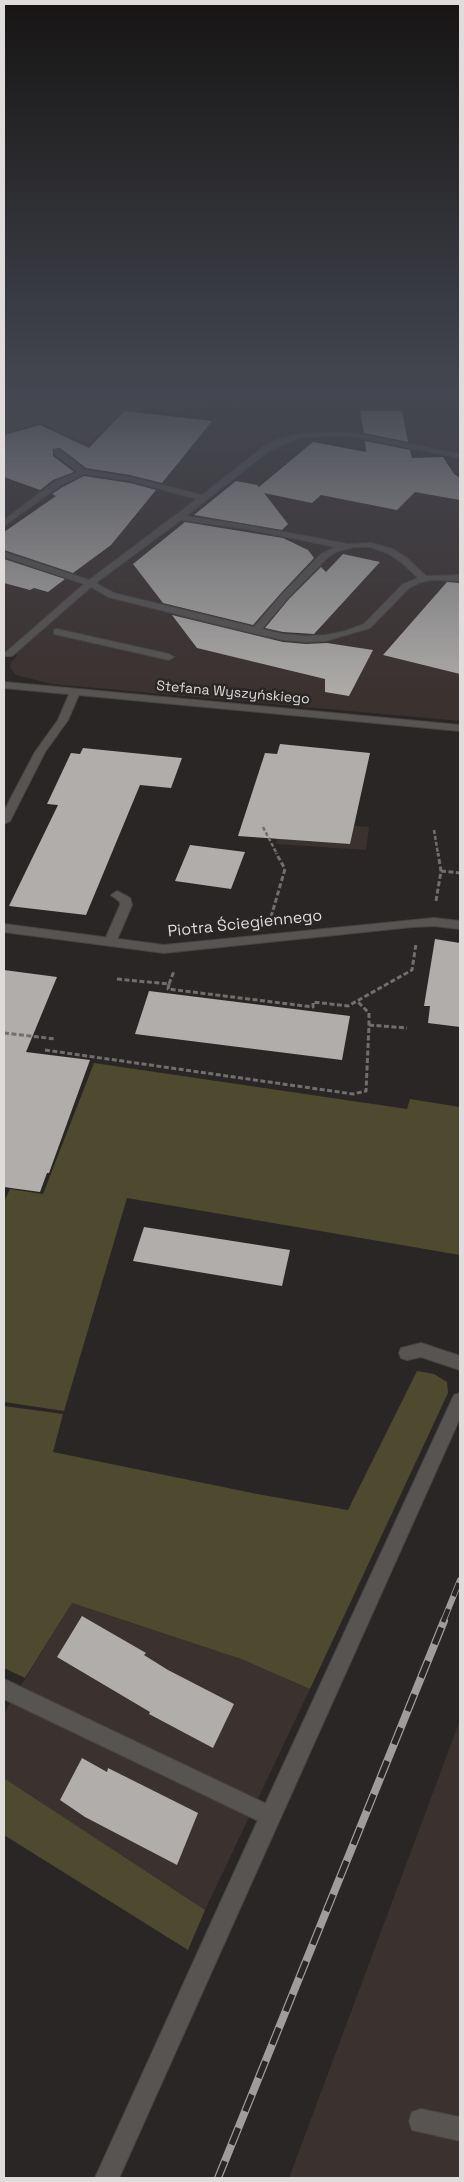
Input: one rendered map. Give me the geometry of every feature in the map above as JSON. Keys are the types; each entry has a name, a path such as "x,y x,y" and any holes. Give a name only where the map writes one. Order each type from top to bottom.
{"street":[{"path":"4,524 40,497"},
{"path":"200,497 204,498"},
{"path":"9,654 90,583 204,498"},
{"path":"179,517 246,527 347,546 372,545 390,551 404,560 424,578"},
{"path":"256,631 285,596 324,556 333,550 347,546"},
{"path":"4,554 90,583 111,595 283,637 326,638 348,633 366,626 406,586 424,578 447,576 460,578"},
{"path":"40,628 169,657"},
{"name":"Stefana Wyszyńskiego","path":"4,685 460,728"},
{"path":"4,821 40,752 63,720 75,692"},
{"path":"110,942 126,905 126,901 117,894"},
{"name":"Piotra Ściegiennego","path":"4,928 164,949 412,923 434,922 460,925"},
{"path":"407,1353 421,1350 460,1363"},
{"path":"107,2178 460,1400"},
{"path":"4,1689 270,1816"},
{"path":"421,2121 460,2129"}],"path":[{"path":"263,827 285,868 264,939"},
{"path":"434,830 442,871 460,874"},
{"path":"117,979 169,984 168,989 313,1007 313,1002 348,1006 412,970 417,937"},
{"path":"45,1050 353,1094 366,1091 369,1025 369,1013 357,1001"},
{"path":"369,1025 407,1028"},
{"path":"4,1033 56,1039"}],"shaded area":[{"path":"4,497 460,497 460,721 52,684 16,675 10,668 11,662 18,655 4,651"},
{"path":"297,821 369,827 366,850 276,844 280,825"},
{"path":"94,1063 407,1109 410,1099 460,1107 460,1255 127,1198 64,1411 4,1402 4,1202 10,1189 43,1194"},
{"path":"417,1371 434,1374 447,1382 448,1393 310,1689 241,1659 72,1603 25,1678 4,1668 4,1406 63,1414 53,1452 257,1494 348,1510"},
{"path":"72,1603 241,1659 310,1689 205,1910 4,1778 4,1713"},
{"path":"460,1720 460,2178 289,2178"},
{"path":"4,1778 205,1910 188,1950 4,1835"}],"building":[{"path":"55,497 150,497 111,545 73,573 4,550 4,532"},
{"path":"216,497 267,497 288,524 282,530 194,515"},
{"path":"282,497 319,497 312,503"},
{"path":"330,497 410,497 397,510"},
{"path":"442,497 460,497 460,500"},
{"path":"185,522 283,538 308,550 314,558 253,625 163,603 133,564"},
{"path":"343,554 380,562 314,634 283,632 265,628 289,599 321,567 326,572"},
{"path":"4,559 65,579 48,592 34,588 30,590 4,583"},
{"path":"447,582 460,583 460,674 383,655"},
{"path":"172,615 283,642 327,643 373,650 349,696 325,692 325,679 197,648"},
{"path":"280,744 370,753 350,844 238,836 265,753 277,754"},
{"path":"83,748 182,758 171,788 140,785 86,915 9,906 58,805 47,804 71,753 80,754"},
{"path":"190,845 245,852 231,889 175,881"},
{"path":"435,939 460,943 460,1027 428,1023 430,1006 424,1006"},
{"path":"4,970 57,977 26,1052 90,1060 49,1173 47,1173 40,1192 4,1187"},
{"path":"149,991 350,1016 342,1060 135,1034"},
{"path":"144,1227 290,1250 282,1286 133,1261"},
{"path":"82,1616 146,1653 144,1655 168,1670 234,1704 213,1748 149,1714 150,1712 57,1657"},
{"path":"82,1758 107,1772 108,1768 198,1813 177,1865 85,1817 60,1800"}],"railway":[{"path":"443,1622 460,1580"},
{"path":"218,2178 444,1621"}]}
